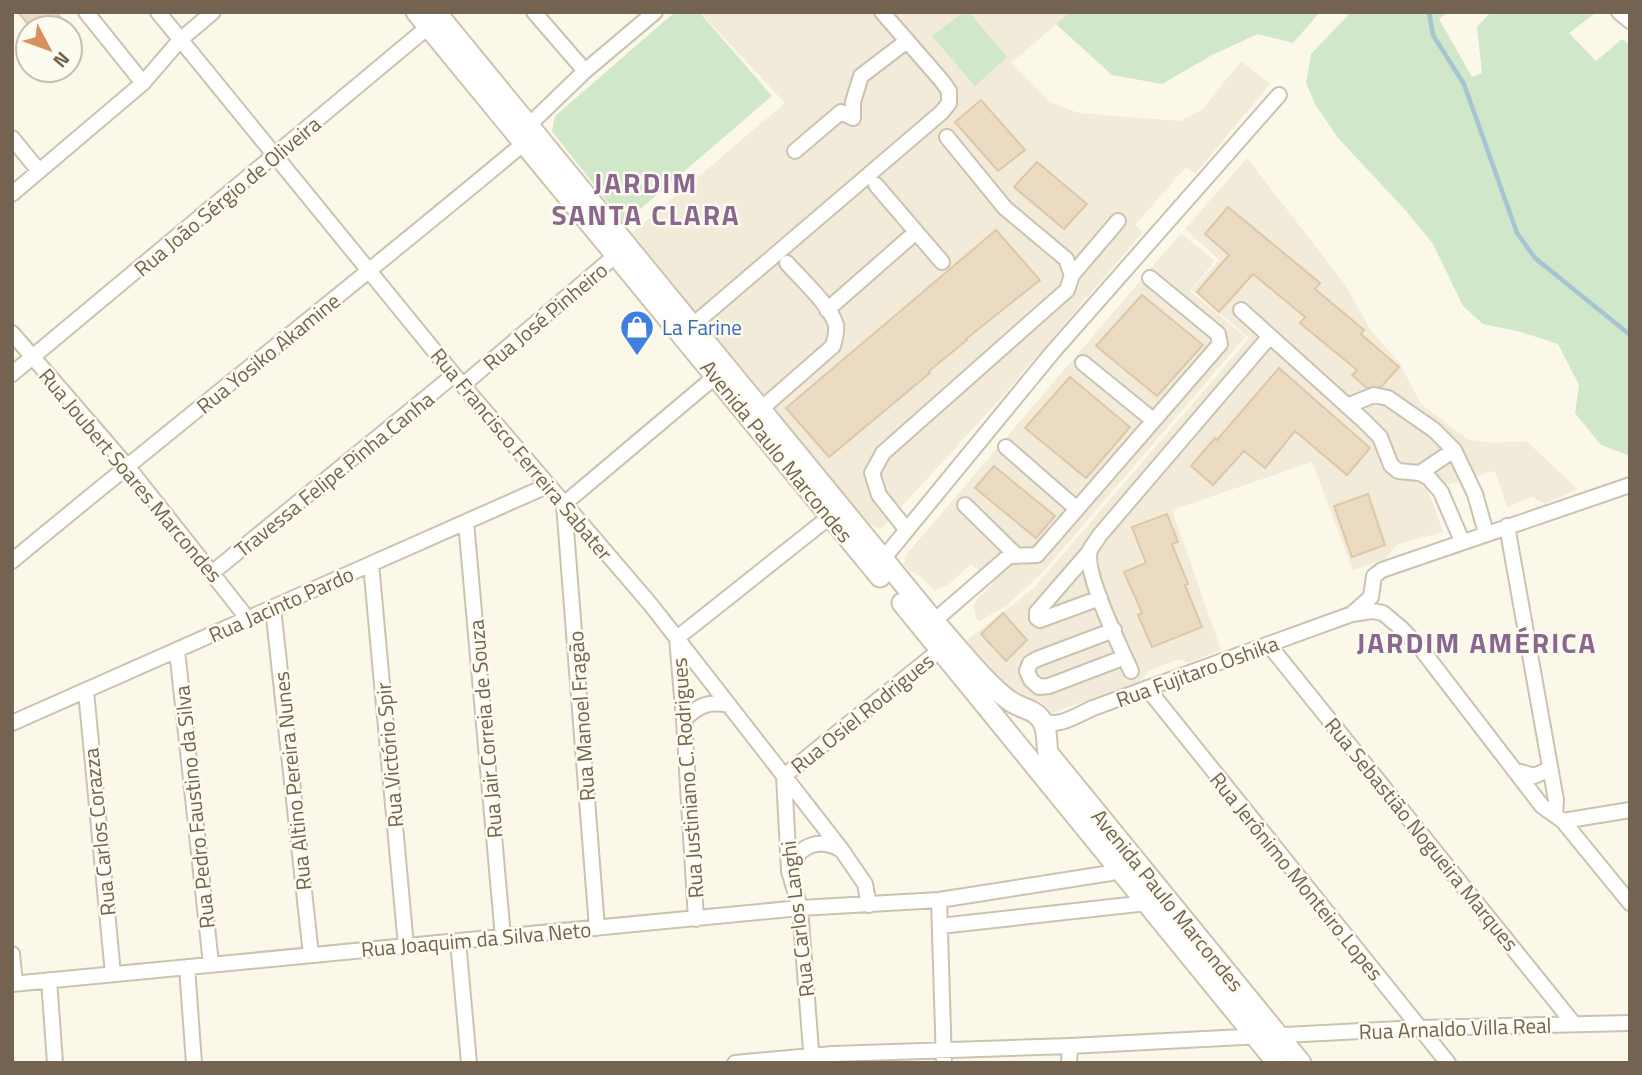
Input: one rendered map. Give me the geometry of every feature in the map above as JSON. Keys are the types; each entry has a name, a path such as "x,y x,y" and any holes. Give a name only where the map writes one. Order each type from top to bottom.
{"street":[{"path":"86,12 143,83"},
{"name":"Rua Francisco Ferreira Sabater","path":"158,12 458,380 651,604 841,849 865,884 869,905"},
{"path":"12,194 143,83 180,40 214,12"},
{"path":"534,12 585,71"},
{"name":"Rua Yosiko Akamine","path":"12,561 369,272 526,135 585,71 655,12"},
{"path":"692,325 942,112 949,103 949,91 942,81 882,12"},
{"path":"1619,12 1630,22"},
{"name":"Avenida Paulo Marcondes","path":"428,16 836,511 883,559 934,621 1001,694 1016,705 1025,707 1044,726 1048,753 1129,866"},
{"name":"Rua João Sérgio de Oliveira","path":"12,374 276,156 428,16"},
{"path":"794,151 841,112 853,118 853,102 861,76 906,41"},
{"path":"883,559 1052,353 1279,95"},
{"path":"947,137 1005,208 1066,259 1072,275"},
{"path":"12,138 39,171"},
{"path":"876,185 942,262"},
{"path":"906,529 879,495 872,473 883,453 1067,290 1072,275 1118,221"},
{"path":"827,310 916,232"},
{"name":"Avenida Paulo Marcondes","path":"622,250 692,325 721,371 761,409 940,650 1010,734 1155,898 1277,1063"},
{"name":"Rua José Pinheiro","path":"458,380 622,250"},
{"path":"761,409 833,346 836,333 835,322 827,310 788,263"},
{"path":"934,621 1009,556 1037,555 1220,344 1218,334 1150,278"},
{"path":"1241,310 1380,437 1391,465 1398,471 1420,473 1429,478 1441,492 1462,541"},
{"name":"Rua Joubert Soares Marcondes","path":"12,332 127,466 248,619"},
{"path":"1100,598 1040,620 1037,618 1037,612 1108,526 1270,336"},
{"path":"1083,363 1153,420"},
{"path":"564,505 721,371"},
{"name":"Travessa Felipe Pinha Canha","path":"213,572 458,380"},
{"path":"1347,405 1374,396 1388,398 1434,430 1454,450 1475,494 1486,533"},
{"path":"1006,447 1077,509"},
{"path":"1420,473 1454,450"},
{"name":"Rua Jacinto Pardo","path":"12,723 549,485"},
{"path":"1352,614 1371,597 1374,576 1378,572 1630,485"},
{"name":"Rua Manoel Fragão","path":"564,505 597,928"},
{"path":"965,505 1017,556"},
{"path":"677,638 836,511"},
{"name":"Rua Jair Correia de Souza","path":"466,522 503,937"},
{"path":"1507,526 1559,817"},
{"path":"1090,551 1091,571 1100,598 1131,671"},
{"name":"Rua Victório Spir","path":"371,564 406,946"},
{"name":"Rua Altino Pereira Nunes","path":"273,607 311,955"},
{"path":"1352,614 1372,611 1388,616 1422,650 1542,806 1559,817 1630,903"},
{"name":"Rua Fujitaro Oshika","path":"1044,726 1352,614"},
{"path":"1114,630 1037,659 1030,663 1027,671 1031,680 1039,687 1049,686 1125,657"},
{"name":"Rua Justiniano C. Rodrigues","path":"677,638 696,919"},
{"name":"Rua Sebastião Nogueira Marques","path":"1269,645 1574,1024"},
{"name":"Rua Pedro Faustino da Silva","path":"177,650 211,964"},
{"name":"Rua Osiel Rodrigues","path":"784,775 940,650"},
{"name":"Rua Jerônimo Monteiro Lopes","path":"1147,688 1448,1063"},
{"name":"Rua Carlos Corazza","path":"86,691 113,974"},
{"path":"684,720 704,705 714,702 729,705"},
{"path":"1016,705 1002,718 1010,734 1023,747 1033,748 1041,742 1044,726"},
{"path":"1513,770 1534,776 1550,769"},
{"name":"Rua Carlos Langhi","path":"784,775 789,871 800,908 812,1060"},
{"path":"1559,817 1630,810"},
{"path":"789,871 795,857 815,843 826,843 841,849"},
{"name":"Rua Joaquim da Silva Neto","path":"14,983 800,908 939,900 1111,873 1129,866"},
{"path":"940,926 1155,898"},
{"name":"Avenida Paulo Marcondes","path":"1155,898 1280,1036 1301,1063"},
{"path":"939,900 944,1057"},
{"path":"458,941 469,1063"},
{"path":"12,954 14,983"},
{"path":"187,967 194,1063"},
{"path":"49,980 55,1063"},
{"name":"Rua Arnaldo Villa Real","path":"735,1063 812,1060 833,1054 944,1057 1070,1046 1419,1028 1630,1023"},
{"path":"1069,1063 1070,1046"}],"shaded area":[{"path":"700,12 1070,12 1011,63 1051,103 1079,113 1180,121 1203,109 1241,61 1270,84 1195,174 1186,167 1135,225 1143,232 1001,398 881,529 865,522 632,233 785,103"},
{"path":"1247,158 1344,283 1370,329 1400,364 1421,404 1469,440 1494,443 1526,441 1578,489 1545,504 1532,497 1507,507 1495,471 1428,490 1443,532 1398,544 1385,559 1353,570 1312,462 1172,510 1221,650 1188,663 1179,659 1148,671 1141,681 1052,713 1042,702 1014,693 966,641 1033,589 1249,338 1192,290 1219,260 1185,229"},
{"path":"1181,233 1215,261 1190,291 1245,337 1044,571 1006,606 980,621 976,618 976,600 993,584 971,564 949,584 935,591 915,572 910,572 904,564 906,555"}],"green space":[{"path":"675,12 699,12 772,96 624,223 552,131 555,116"},
{"path":"964,12 969,12 1007,57 975,86 932,36"},
{"path":"1070,12 1320,12 1293,43 1258,34 1212,55 1162,84 1112,75 1056,24"},
{"path":"1351,12 1448,12 1439,19 1472,77 1482,73 1477,27 1491,12 1592,12 1594,14 1569,33 1596,61 1622,39 1630,45 1630,456 1601,445 1575,413 1579,385 1558,344 1483,324 1463,306 1433,244 1338,138 1315,104 1306,83 1311,54"}],"building":[{"path":"18,12 58,14 20,14"},
{"path":"981,100 1025,150 998,171 955,122"},
{"path":"1037,162 1087,204 1064,229 1014,187"},
{"path":"1228,207 1320,283 1315,289 1364,330 1361,334 1399,367 1381,387 1367,388 1352,375 1357,370 1300,323 1305,317 1253,274 1219,312 1197,292 1229,255 1205,234"},
{"path":"996,230 1040,280 966,339 929,371 930,373 829,457 786,408"},
{"path":"1142,295 1203,345 1157,396 1096,346"},
{"path":"1279,368 1370,448 1347,475 1295,431 1265,468 1244,451 1213,485 1191,466"},
{"path":"1070,377 1130,427 1086,478 1025,428"},
{"path":"994,466 1055,516 1036,538 975,488"},
{"path":"1368,494 1385,545 1352,557 1334,506"},
{"path":"1167,514 1178,542 1172,544 1202,627 1152,647 1138,615 1142,613 1124,572 1146,563 1132,527"},
{"path":"1003,613 1027,640 1006,661 981,634"}],"waterway":[{"path":"1429,12 1433,35 1464,84 1517,233 1535,258 1629,334"}],"place":[{"name":"La Farine","path":"637,357"}],"district":[{"name":"JARDIM SANTA CLARA","path":"646,198"},
{"name":"JARDIM AMÉRICA","path":"1477,642"}]}
